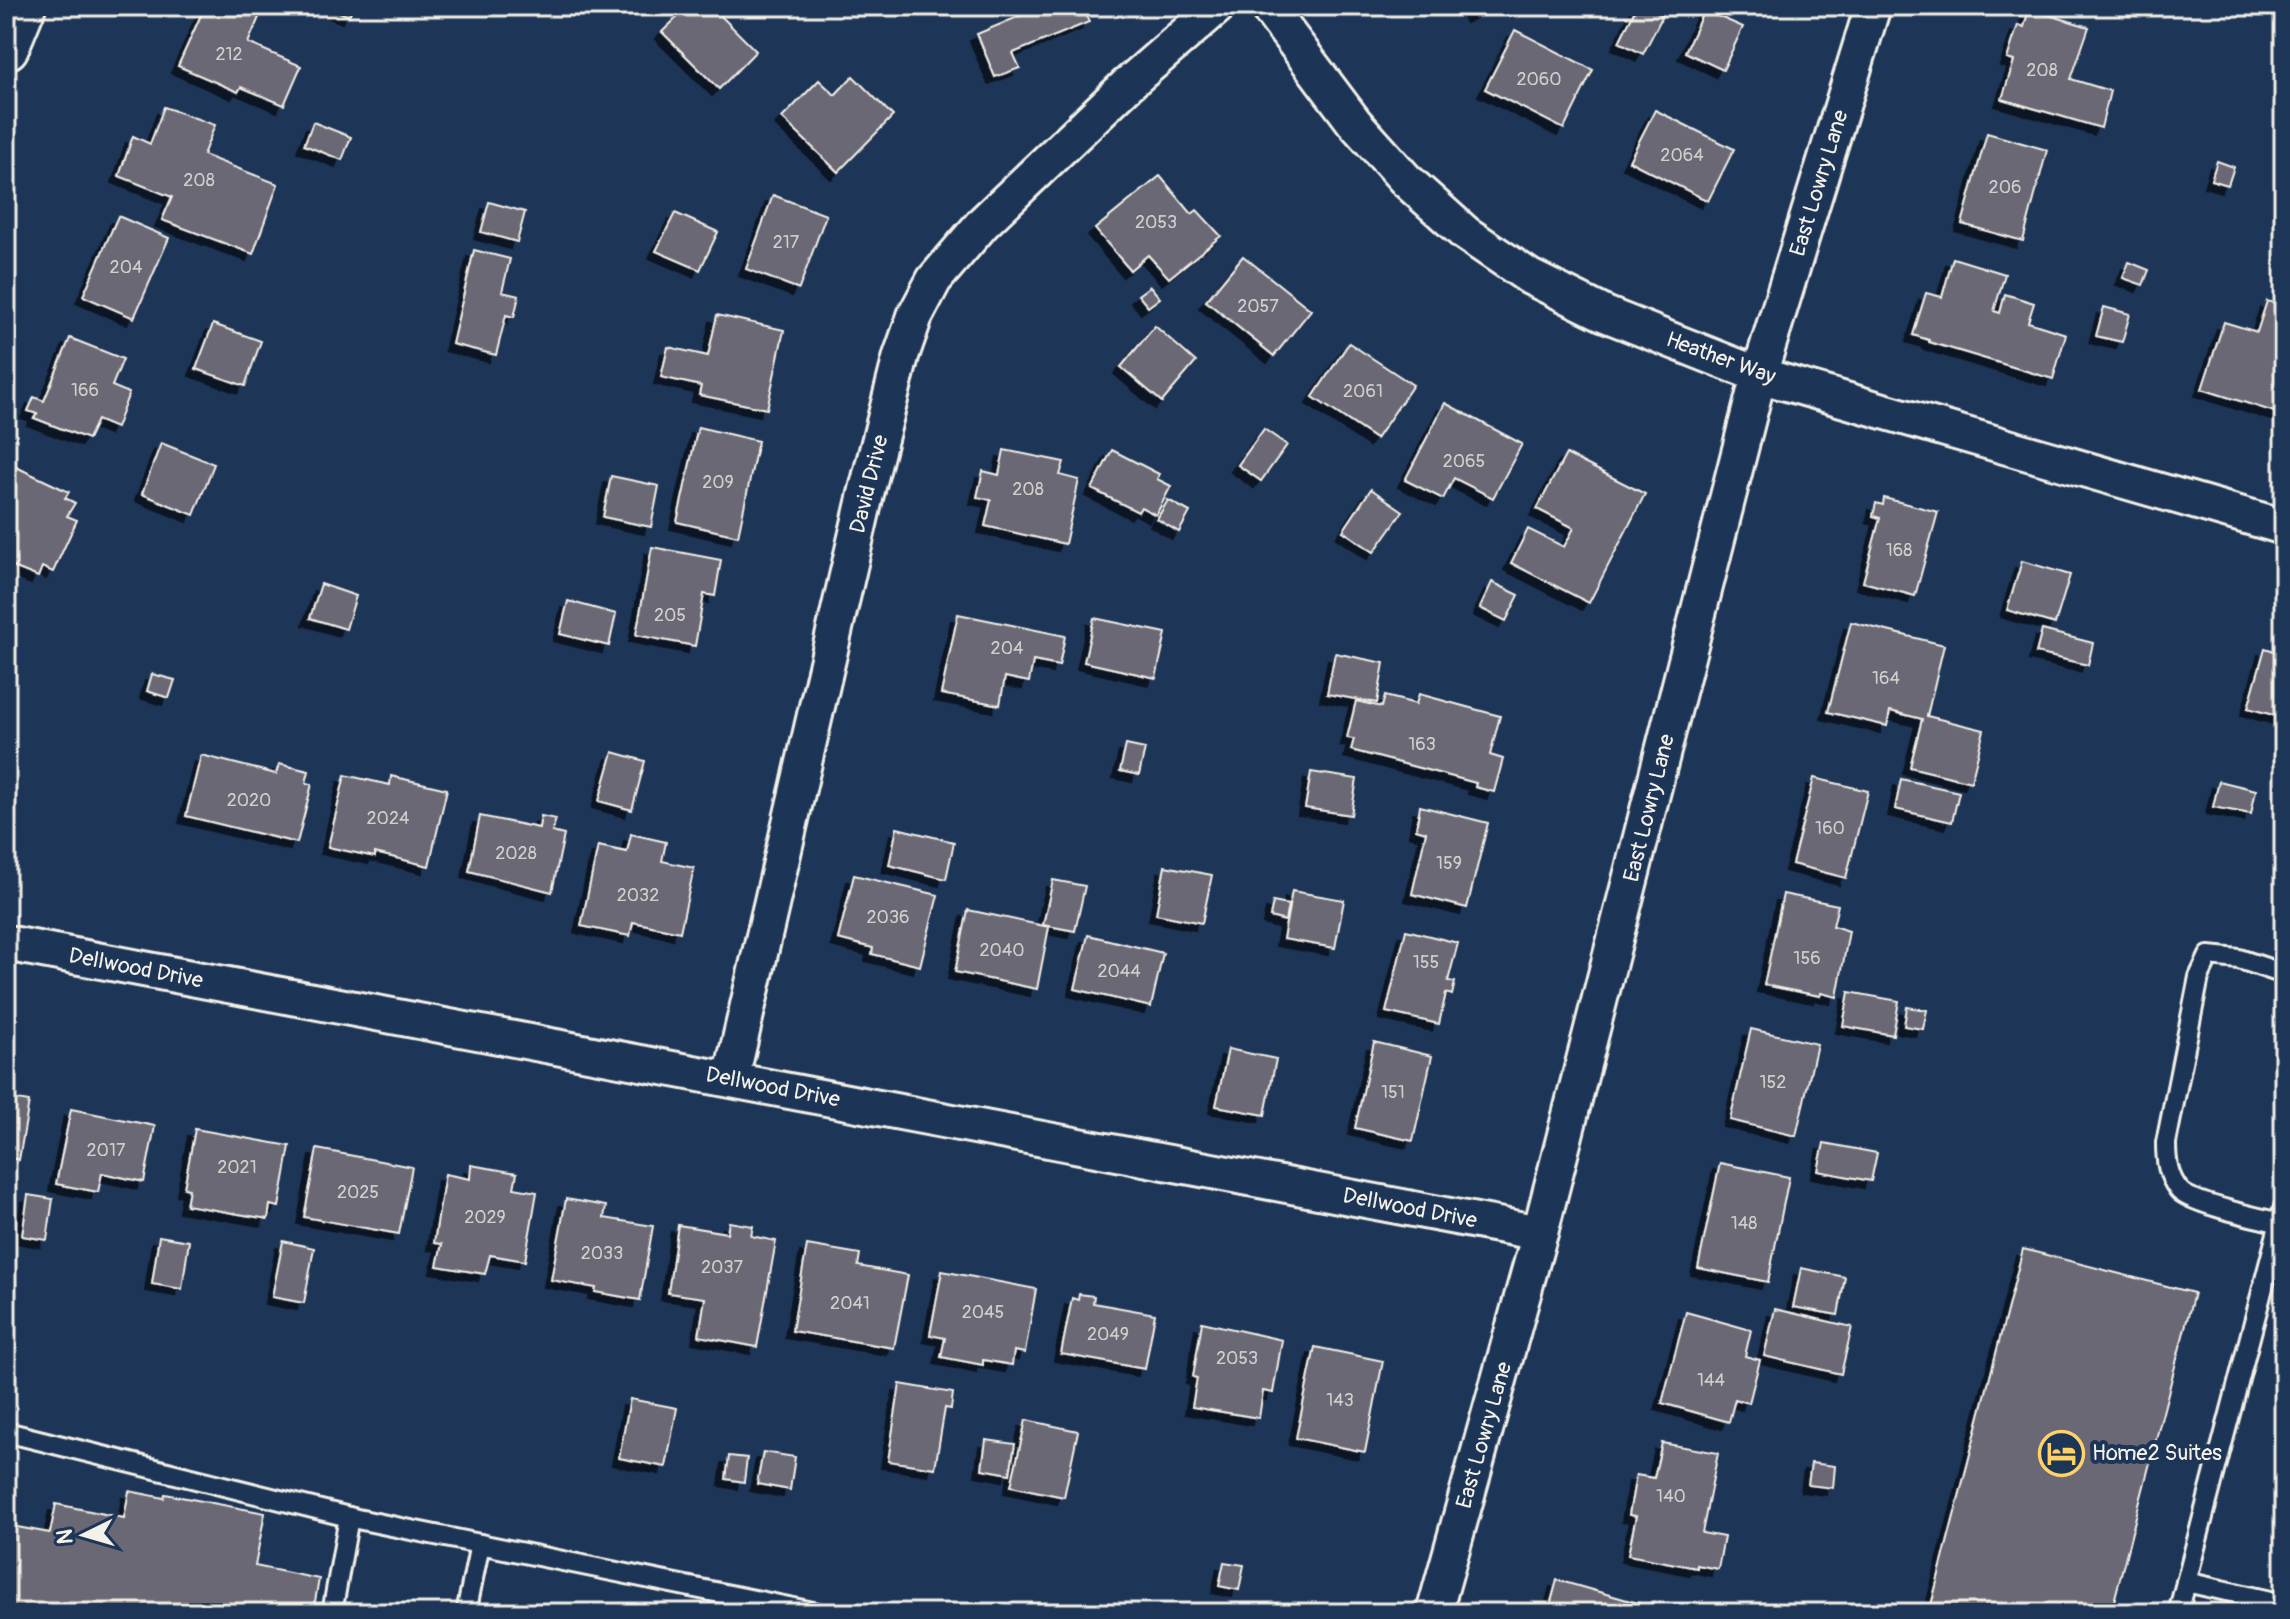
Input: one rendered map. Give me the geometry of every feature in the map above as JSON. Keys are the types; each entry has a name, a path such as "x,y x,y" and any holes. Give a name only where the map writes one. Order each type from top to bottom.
{"street":[{"path":"6,47 23,6"},
{"name":"David Drive","path":"731,1079 866,494 901,356 915,316 934,280 983,223 1127,85 1218,6"},
{"name":"Heather Way","path":"1267,6 1354,122 1406,180 1465,233 1530,277 1605,314 1759,375 2284,527"},
{"name":"East Lowry Lane","path":"1434,1613 1540,1233 1759,375 1873,6"},
{"name":"Dellwood Drive","path":"6,943 1540,1233"}],"lane":[{"path":"2178,1613 2282,1215 2197,1201 2180,1193 2166,1166 2166,1143 2199,977 2209,956 2239,959 2284,974"},
{"path":"6,1432 349,1517 818,1613"},
{"path":"332,1613 349,1517"},
{"path":"466,1613 480,1544"},
{"path":"2186,1582 2284,1604"}],"building":[{"path":"205,6 238,6 260,15 248,43 301,66 284,105 241,87 238,92 178,66"},
{"path":"323,6 353,6 349,16"},
{"path":"689,6 711,6 756,51 719,89 662,32"},
{"path":"1022,6 1082,6 1089,22 1013,53 1020,68 995,77 977,34 1025,14"},
{"path":"1468,6 1491,6 1473,16"},
{"path":"1637,6 1663,15 1643,54 1619,42"},
{"path":"2029,9 2089,27 2071,79 2110,91 2101,128 2002,99 2014,61 2007,59 2018,25 2024,27"},
{"path":"1704,10 1743,27 1723,70 1685,52"},
{"path":"1515,30 1593,70 1564,129 1485,89"},
{"path":"853,76 893,116 838,172 782,118 819,80 835,95"},
{"path":"164,107 215,125 203,155 278,184 253,254 162,220 172,197 119,176 133,136 150,144"},
{"path":"1655,110 1734,149 1708,201 1629,161"},
{"path":"313,122 351,137 342,160 304,145"},
{"path":"1987,133 2047,150 2023,241 1962,224"},
{"path":"2217,161 2234,167 2228,185 2211,180"},
{"path":"1160,176 1192,214 1197,210 1221,236 1169,278 1148,255 1130,270 1095,229"},
{"path":"773,195 826,215 799,289 746,269"},
{"path":"489,202 525,212 517,242 481,232"},
{"path":"675,213 718,232 700,270 656,251"},
{"path":"118,216 169,238 134,318 83,296"},
{"path":"474,250 510,259 502,292 519,296 514,317 506,315 496,355 452,344"},
{"path":"1243,256 1311,310 1274,356 1206,301"},
{"path":"1953,258 2005,274 1994,311 2000,313 2005,294 2034,303 2028,322 2066,334 2053,379 1913,335 1926,293 1942,297"},
{"path":"2129,262 2149,270 2143,285 2123,278"},
{"path":"1150,286 1160,298 1148,307 1138,295"},
{"path":"2267,301 2284,306 2284,415 2202,389 2224,322 2257,332"},
{"path":"2104,307 2130,314 2122,342 2096,336"},
{"path":"717,315 784,330 767,409 699,395 701,386 661,377 668,347 708,356"},
{"path":"213,324 261,341 245,386 196,369"},
{"path":"1155,326 1196,362 1162,402 1121,367"},
{"path":"70,338 123,359 112,386 129,393 116,428 97,420 88,439 34,418 37,414 28,411 34,397 44,401"},
{"path":"1349,343 1413,385 1376,439 1313,397"},
{"path":"1445,403 1522,444 1493,498 1454,478 1443,499 1405,480"},
{"path":"698,427 758,441 738,536 677,522"},
{"path":"1264,429 1287,445 1261,481 1238,465"},
{"path":"161,443 214,464 194,515 142,494"},
{"path":"1004,450 1064,462 1060,475 1079,480 1065,544 985,526 991,500 977,497 983,471 999,475"},
{"path":"1112,450 1159,474 1157,479 1171,486 1156,515 1141,507 1138,512 1092,489"},
{"path":"1566,454 1645,494 1589,603 1511,563 1528,529 1564,547 1574,528 1537,509"},
{"path":"14,466 69,492 65,498 75,503 67,516 77,520 53,572 42,567 38,577 6,564 6,482"},
{"path":"611,476 659,486 651,527 603,517"},
{"path":"1371,489 1403,511 1374,552 1343,531"},
{"path":"1884,498 1938,512 1915,596 1863,582 1880,518 1873,516 1876,503 1883,505"},
{"path":"1168,500 1190,512 1179,532 1157,519"},
{"path":"652,547 721,560 715,596 704,594 695,646 636,635"},
{"path":"2022,561 2070,575 2055,624 2007,610"},
{"path":"1492,582 1519,595 1506,621 1480,608"},
{"path":"321,584 356,596 346,629 310,618"},
{"path":"568,601 616,614 609,646 560,634"},
{"path":"958,614 1065,636 1059,666 1033,661 1029,682 1005,677 1000,705 941,694"},
{"path":"1094,618 1166,633 1156,678 1084,662"},
{"path":"1851,622 1944,645 1927,716 1984,730 1971,782 1910,767 1922,719 1890,711 1887,726 1828,712"},
{"path":"2042,630 2093,643 2088,665 2036,653"},
{"path":"2265,648 2284,654 2284,718 2248,708"},
{"path":"1335,653 1384,663 1377,703 1327,694"},
{"path":"152,674 175,680 169,698 147,691"},
{"path":"1419,694 1500,716 1490,755 1503,759 1494,792 1475,787 1476,783 1351,750 1354,739 1347,738 1356,701 1382,707 1385,696 1416,704"},
{"path":"1126,745 1145,749 1139,775 1120,771"},
{"path":"613,752 645,761 632,810 599,801"},
{"path":"201,755 276,774 279,764 309,771 306,783 312,784 297,843 186,816"},
{"path":"1311,772 1357,779 1351,815 1305,808"},
{"path":"345,775 390,785 391,776 447,789 429,866 375,853 375,857 328,847"},
{"path":"1814,778 1868,791 1846,878 1792,864"},
{"path":"1901,779 1959,792 1952,822 1895,809"},
{"path":"2219,781 2256,790 2251,814 2213,807"},
{"path":"1420,806 1488,823 1467,908 1412,894 1426,832 1416,829"},
{"path":"480,816 539,828 541,816 556,819 552,832 564,835 552,892 469,871"},
{"path":"897,828 954,842 946,879 889,865"},
{"path":"631,834 666,842 662,861 694,868 680,932 633,922 630,936 581,926 598,846 627,852"},
{"path":"1165,866 1212,875 1202,923 1156,914"},
{"path":"854,875 938,895 920,966 872,954 873,948 838,939"},
{"path":"1053,880 1085,886 1075,931 1043,925"},
{"path":"1292,891 1344,900 1335,948 1283,939"},
{"path":"1783,894 1838,905 1833,926 1849,931 1837,997 1764,985"},
{"path":"1273,902 1288,905 1285,921 1270,917"},
{"path":"968,910 1049,927 1037,989 955,972"},
{"path":"1406,930 1458,943 1448,981 1455,982 1452,995 1446,993 1439,1024 1386,1012"},
{"path":"1088,935 1163,953 1151,1007 1075,989"},
{"path":"1849,992 1899,1001 1893,1035 1843,1026"},
{"path":"1907,1007 1927,1010 1923,1029 1904,1026"},
{"path":"1751,1029 1817,1044 1796,1136 1730,1120"},
{"path":"1374,1042 1432,1056 1413,1141 1355,1128"},
{"path":"1228,1049 1276,1059 1265,1115 1216,1106"},
{"path":"6,1098 29,1102 19,1160 6,1157"},
{"path":"71,1109 155,1126 144,1182 102,1173 98,1192 56,1184"},
{"path":"195,1129 290,1146 279,1207 270,1205 268,1219 186,1205 189,1189 184,1188"},
{"path":"1824,1143 1877,1153 1871,1181 1818,1171"},
{"path":"317,1149 412,1167 399,1234 304,1217"},
{"path":"1720,1163 1789,1177 1768,1282 1698,1268"},
{"path":"471,1165 517,1173 514,1188 537,1192 525,1261 490,1255 485,1274 437,1266 442,1244 434,1243 445,1174 470,1179"},
{"path":"28,1195 53,1199 47,1240 22,1236"},
{"path":"566,1199 606,1206 604,1218 653,1226 640,1300 551,1280"},
{"path":"729,1222 753,1226 751,1236 776,1241 757,1347 699,1336 705,1298 668,1293 678,1225 727,1233"},
{"path":"159,1236 189,1241 182,1289 152,1284"},
{"path":"283,1241 314,1248 304,1303 272,1297"},
{"path":"807,1245 860,1254 858,1266 908,1275 894,1348 792,1331"},
{"name":"Home2 Suites","path":"2023,1249 2194,1293 2111,1613 1929,1613"},
{"path":"1801,1268 1845,1277 1838,1315 1793,1307"},
{"path":"942,1271 1036,1289 1025,1353 1014,1351 1012,1365 983,1360 983,1365 941,1357 945,1338 930,1335"},
{"path":"1079,1294 1094,1296 1093,1303 1155,1314 1145,1369 1061,1354 1072,1298 1078,1300"},
{"path":"1775,1309 1852,1327 1841,1374 1764,1356"},
{"path":"1686,1312 1751,1330 1745,1356 1760,1360 1749,1403 1735,1399 1729,1422 1662,1403"},
{"path":"1202,1322 1282,1340 1273,1393 1263,1391 1259,1418 1192,1407 1197,1378 1193,1377"},
{"path":"1315,1347 1383,1361 1365,1452 1296,1438"},
{"path":"900,1384 953,1393 951,1409 945,1408 935,1468 888,1461"},
{"path":"630,1399 677,1408 666,1467 619,1458"},
{"path":"1026,1420 1078,1431 1064,1497 1011,1486"},
{"path":"986,1440 1015,1444 1010,1474 982,1469"},
{"path":"1662,1443 1718,1453 1702,1533 1724,1537 1718,1569 1628,1555 1636,1516 1629,1515 1636,1475 1654,1478"},
{"path":"763,1452 795,1457 790,1490 757,1484"},
{"path":"729,1456 747,1458 744,1482 726,1479"},
{"path":"1811,1463 1835,1466 1833,1488 1808,1485"},
{"path":"129,1491 164,1498 165,1494 265,1513 255,1566 319,1579 313,1613 6,1613 6,1525 50,1533 56,1504 124,1518"},
{"path":"1224,1562 1244,1565 1239,1590 1219,1586"},
{"path":"1557,1580 1673,1613 1548,1613"}],"place":[{"name":"Home2 Suites","path":"2061,1453"}]}
